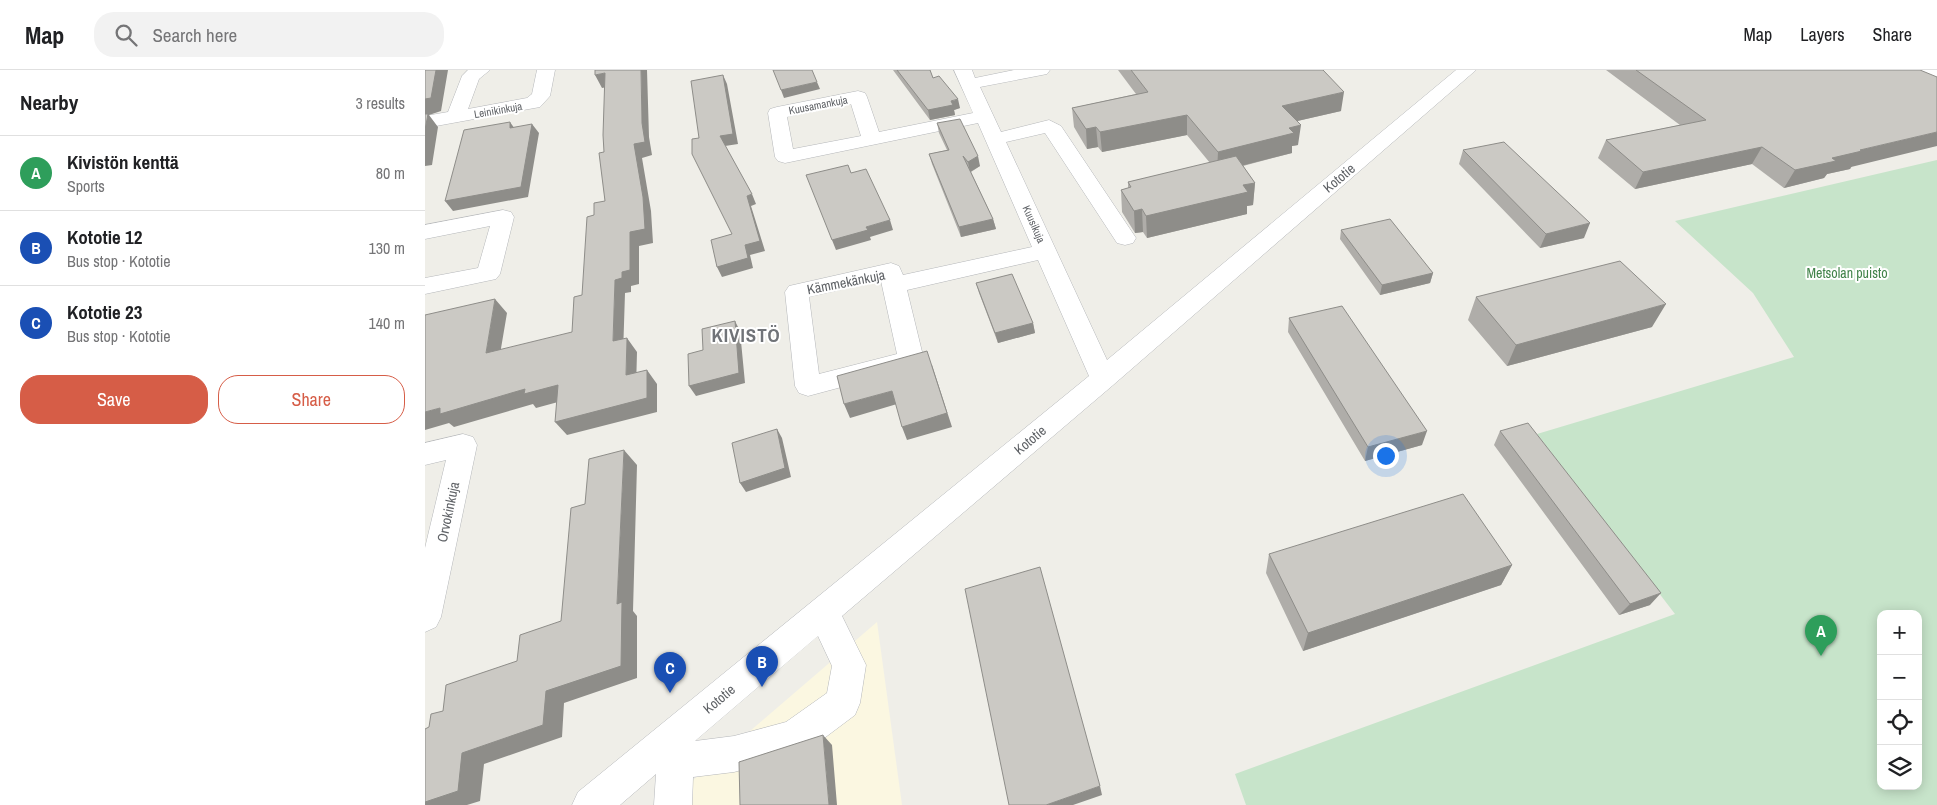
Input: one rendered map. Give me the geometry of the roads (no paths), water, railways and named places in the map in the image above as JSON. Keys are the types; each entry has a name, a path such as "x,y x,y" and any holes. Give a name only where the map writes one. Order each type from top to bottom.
{"street":[{"name":"Leinikinkuja","path":"456,117 471,76 481,70"},
{"name":"Leinikinkuja","path":"425,122 533,103 541,96 547,70"},
{"path":"966,77 1041,70"},
{"name":"Kototie","path":"591,805 664,758 823,612 1103,379 1467,70"},
{"path":"1929,70 1937,74"},
{"name":"Kuusikuja","path":"966,77 996,139 1103,379"},
{"name":"Kuusamankuja","path":"872,140 858,97 777,112 785,157 872,140 985,116"},
{"path":"996,139 1049,126 1055,130 1125,238"},
{"path":"425,232 503,217 488,274 425,286"},
{"name":"Kämmekänkuja","path":"894,285 1046,251"},
{"name":"Kämmekänkuja","path":"891,271 894,285 911,360 807,386 797,292 891,271"},
{"name":"Orvokinkuja","path":"425,454 463,444 425,618"},
{"path":"673,805 664,758 734,754 794,738 843,703 849,665 823,612"}],"place":[{"name":"Kivistön kenttä","path":"1821,656"},
{"name":"Kototie 12","path":"762,687"},
{"name":"Kototie 23","path":"670,693"}],"district":[{"name":"KIVISTÖ","path":"746,335"}],"park label":[{"name":"Metsolan puisto","path":"1847,273"}]}
